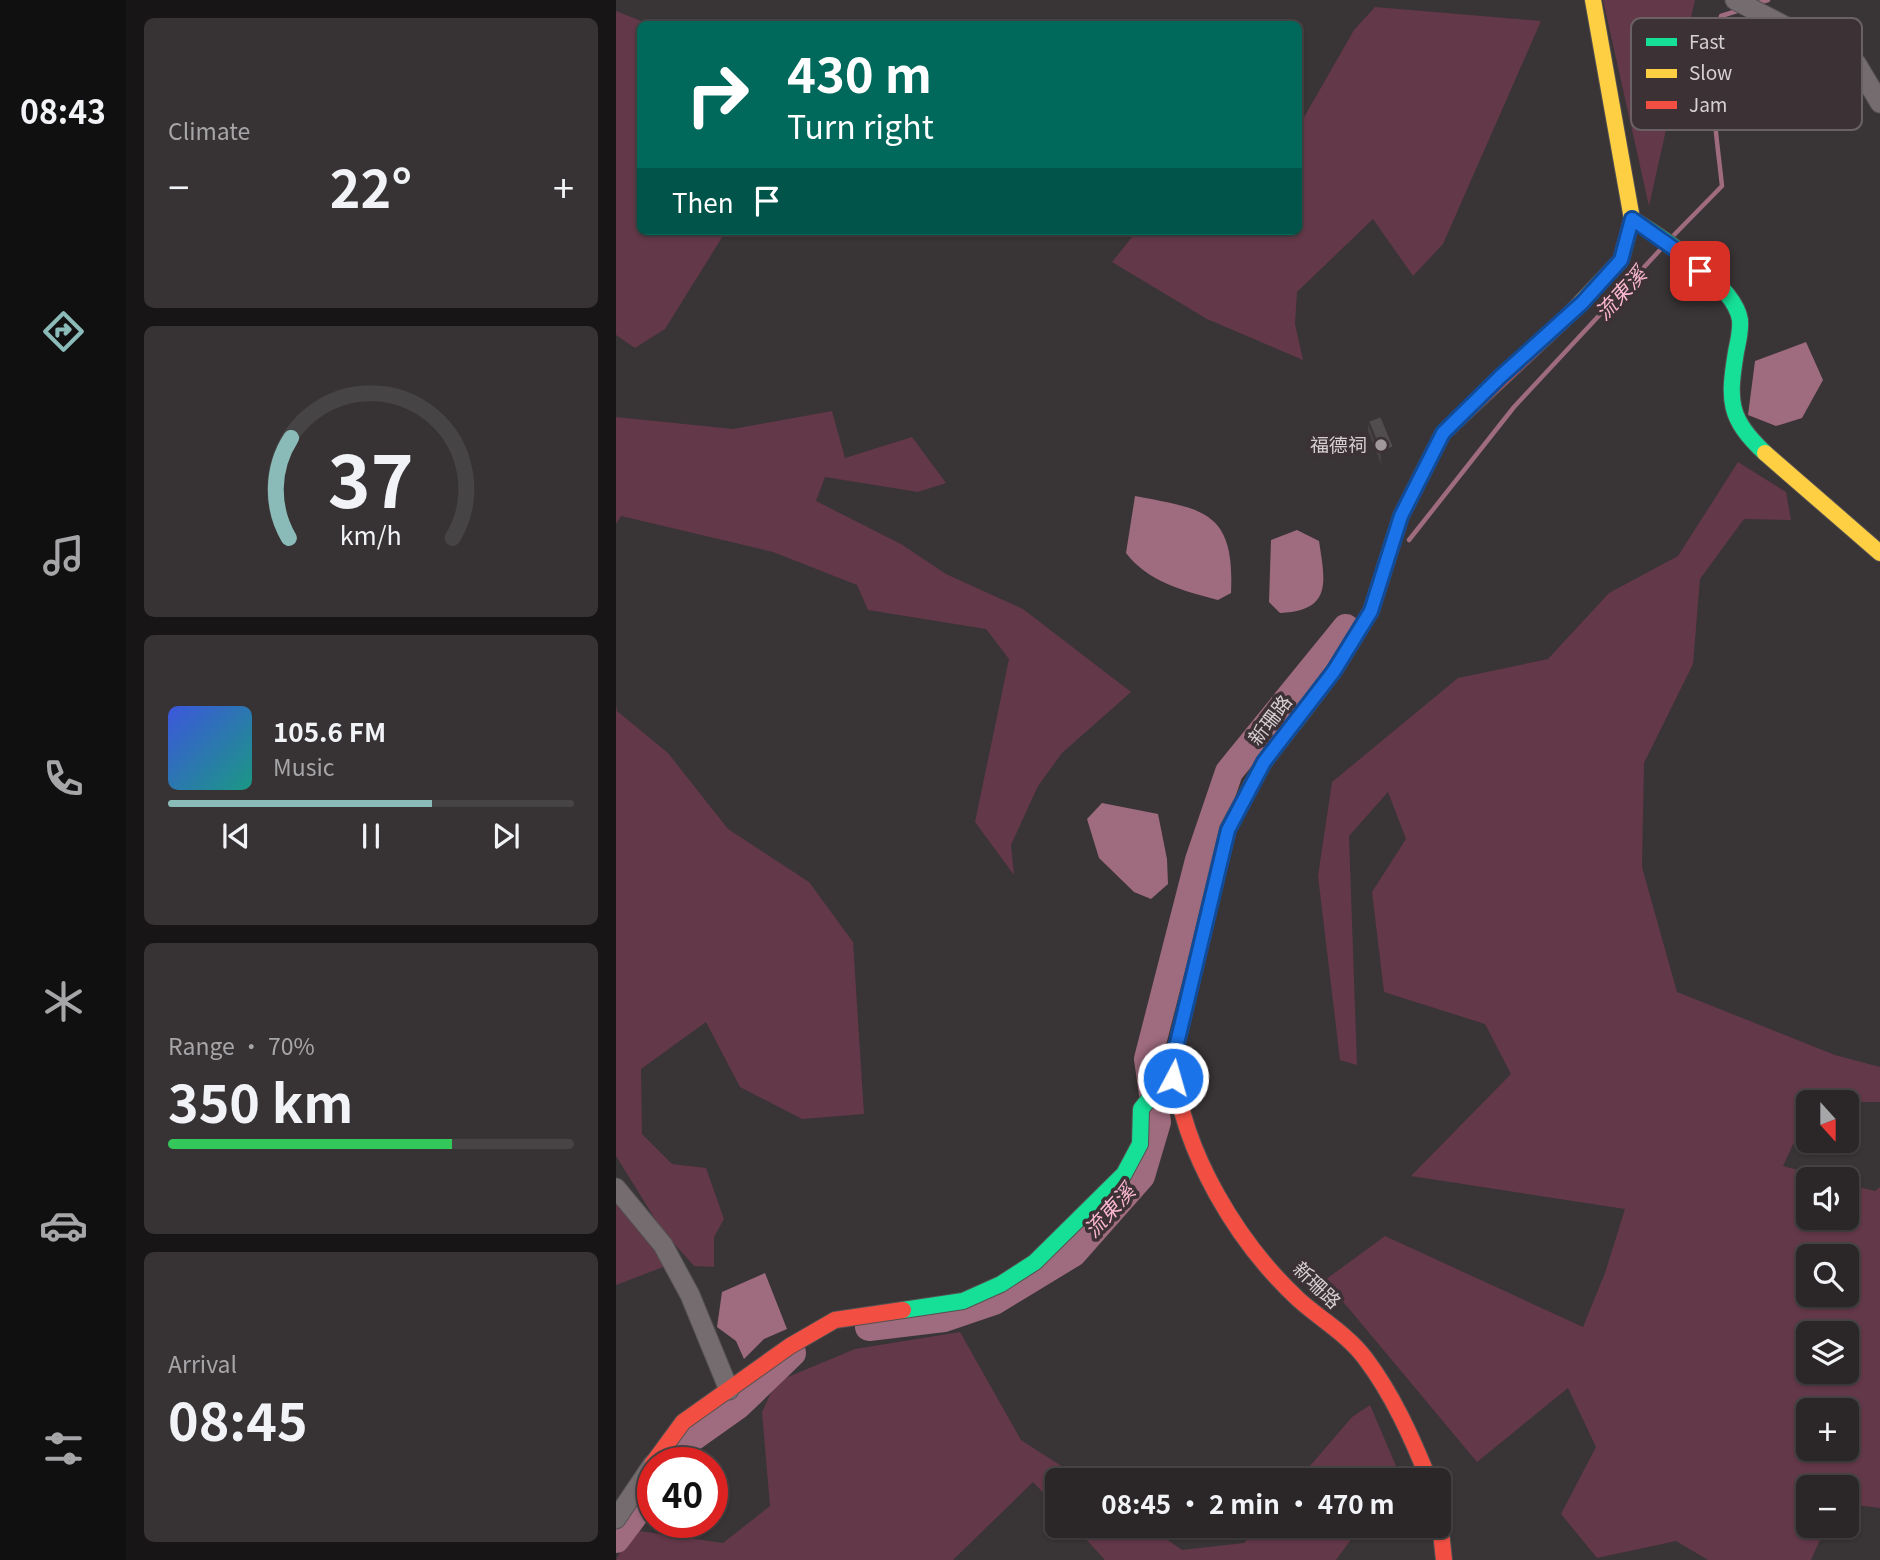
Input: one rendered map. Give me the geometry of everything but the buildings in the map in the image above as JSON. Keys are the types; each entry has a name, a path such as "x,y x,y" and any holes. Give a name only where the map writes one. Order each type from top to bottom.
{"street":[{"path":"1735,0 1772,18"},
{"name":"新珊路","path":"1424,1468 1408,1429 1363,1356 1289,1291 1232,1221 1167,1081 1228,830 1264,762 1334,671 1371,611 1401,516 1443,433 1582,303 1621,260 1632,219 1596,2"},
{"path":"1862,73 1880,103"},
{"path":"1632,219 1683,255 1734,302 1740,318 1732,363 1733,414 1753,441 1814,498 1880,553"},
{"path":"665,1447 683,1422 790,1346 835,1321 963,1301 1001,1284 1035,1262 1124,1174 1140,1144 1141,1109 1147,1099 1167,1081"},
{"path":"616,1188 663,1245 690,1295 729,1390"},
{"path":"616,1519 637,1487"},
{"path":"1442,1538 1444,1560"}],"shaded area":[{"path":"1603,0 1695,0 1691,18 1631,18 1631,125"},
{"path":"1375,7 1541,21 1443,244 1413,276 1373,219 1297,292 1295,324 1303,360 1207,319 1112,262 1135,235 1302,235 1302,121 1354,30"},
{"path":"616,11 641,21 637,21 637,235 724,235 665,329 635,348 616,335"},
{"path":"1632,130 1666,130 1649,206"},
{"path":"1806,342 1823,380 1802,418 1776,426 1748,415 1755,361"},
{"path":"832,411 845,458 912,437 946,483 918,492 825,477 816,501 901,544 946,574 1023,609 1131,692 1062,753 1038,786 1011,845 1014,875 975,822 1009,659 986,629 868,610 857,585 773,552 621,516 616,524 616,417 733,429"},
{"path":"1738,462 1786,492 1791,520 1744,519 1700,579 1693,664 1644,763 1642,867 1677,992 1835,1055 1880,1067 1880,1102 1859,1102 1859,1090 1796,1090 1796,1138 1783,1166 1796,1170 1796,1230 1859,1230 1859,1187 1875,1191 1880,1187 1880,1508 1859,1506 1859,1475 1796,1475 1796,1538 1821,1538 1811,1560 1708,1560 1676,1541 1597,1558 1561,1514 1596,1447 1568,1388 1477,1462 1325,1280 1385,1236 1583,1327 1605,1273 1625,1209 1411,1176 1511,1074 1485,1024 1384,992 1372,892 1406,839 1388,792 1349,836 1357,1065 1340,1060 1318,876 1332,782 1458,678 1548,659 1609,593 1678,556"},
{"path":"1135,496 1197,511 1221,530 1231,566 1231,593 1218,600 1192,593 1156,578 1135,563 1126,553"},
{"path":"1297,530 1319,541 1323,569 1322,591 1309,607 1280,613 1269,602 1271,540"},
{"path":"616,705 617,711 668,753 728,829 809,882 853,942 864,1114 802,1119 740,1087 706,1022 641,1069 642,1134 672,1164 706,1168 724,1219 714,1237 714,1267 694,1266 662,1230 616,1156"},
{"path":"1102,803 1158,814 1167,859 1168,884 1151,899 1134,892 1099,858 1087,819"},
{"path":"616,1198 666,1266 616,1285"},
{"path":"765,1273 787,1329 764,1339 744,1359 736,1341 717,1327 722,1292"},
{"path":"960,1332 1021,1440 1064,1468 1045,1468 1045,1494 1033,1482 953,1560 616,1560 632,1530 637,1531 637,1538 688,1538 723,1543 770,1506 762,1412 776,1382 855,1349"},
{"path":"1370,1405 1397,1468 1308,1468 1352,1417"},
{"path":"1085,1538 1165,1538 1182,1550 1244,1543 1248,1538 1352,1538 1336,1560 1105,1560"}],"waterway":[{"name":"流東溪","path":"1758,3 1768,0"},
{"name":"流東溪","path":"1721,18 1740,10"},
{"name":"流東溪","path":"1673,236 1722,186 1716,130"},
{"name":"流東溪","path":"1409,540 1514,407 1660,250"},
{"name":"流東溪","path":"869,1327 944,1318 994,1301 1073,1253 1141,1176 1157,1122 1148,1059 1199,860 1229,772 1346,628"},
{"name":"流東溪","path":"681,1447 738,1405 792,1353"},
{"name":"流東溪","path":"616,1539 637,1511"}],"traffic: fast":[{"path":"1632,219 1695,263 1725,292 1735,306 1740,320 1740,332 1733,369 1734,408 1737,419 1765,453"},
{"path":"1174,1069 1173,1060 1228,829 1264,762 1299,717"},
{"path":"903,1310 963,1301 1001,1284 1035,1262 1124,1174 1140,1144 1141,1109 1161,1084 1173,1078"}],"traffic: slow":[{"path":"1572,312 1621,260 1632,219 1593,0"},
{"path":"1765,453 1880,553"}],"traffic: jam":[{"path":"1299,717 1334,671 1371,611 1401,516 1443,433 1572,312"},
{"path":"1174,1069 1179,1100 1201,1163 1234,1223 1254,1251 1298,1299 1350,1341 1365,1358 1401,1417 1424,1468"},
{"path":"665,1447 683,1422 790,1346 835,1320 903,1310"},
{"path":"1442,1538 1444,1560"}],"place":[{"name":"福德祠","path":"1381,445"}],"route":[{"path":"1173,1078 1173,1060 1228,830 1264,762 1334,671 1371,611 1401,516 1443,433 1582,303 1621,260 1632,219 1683,255 1700,271"}]}
